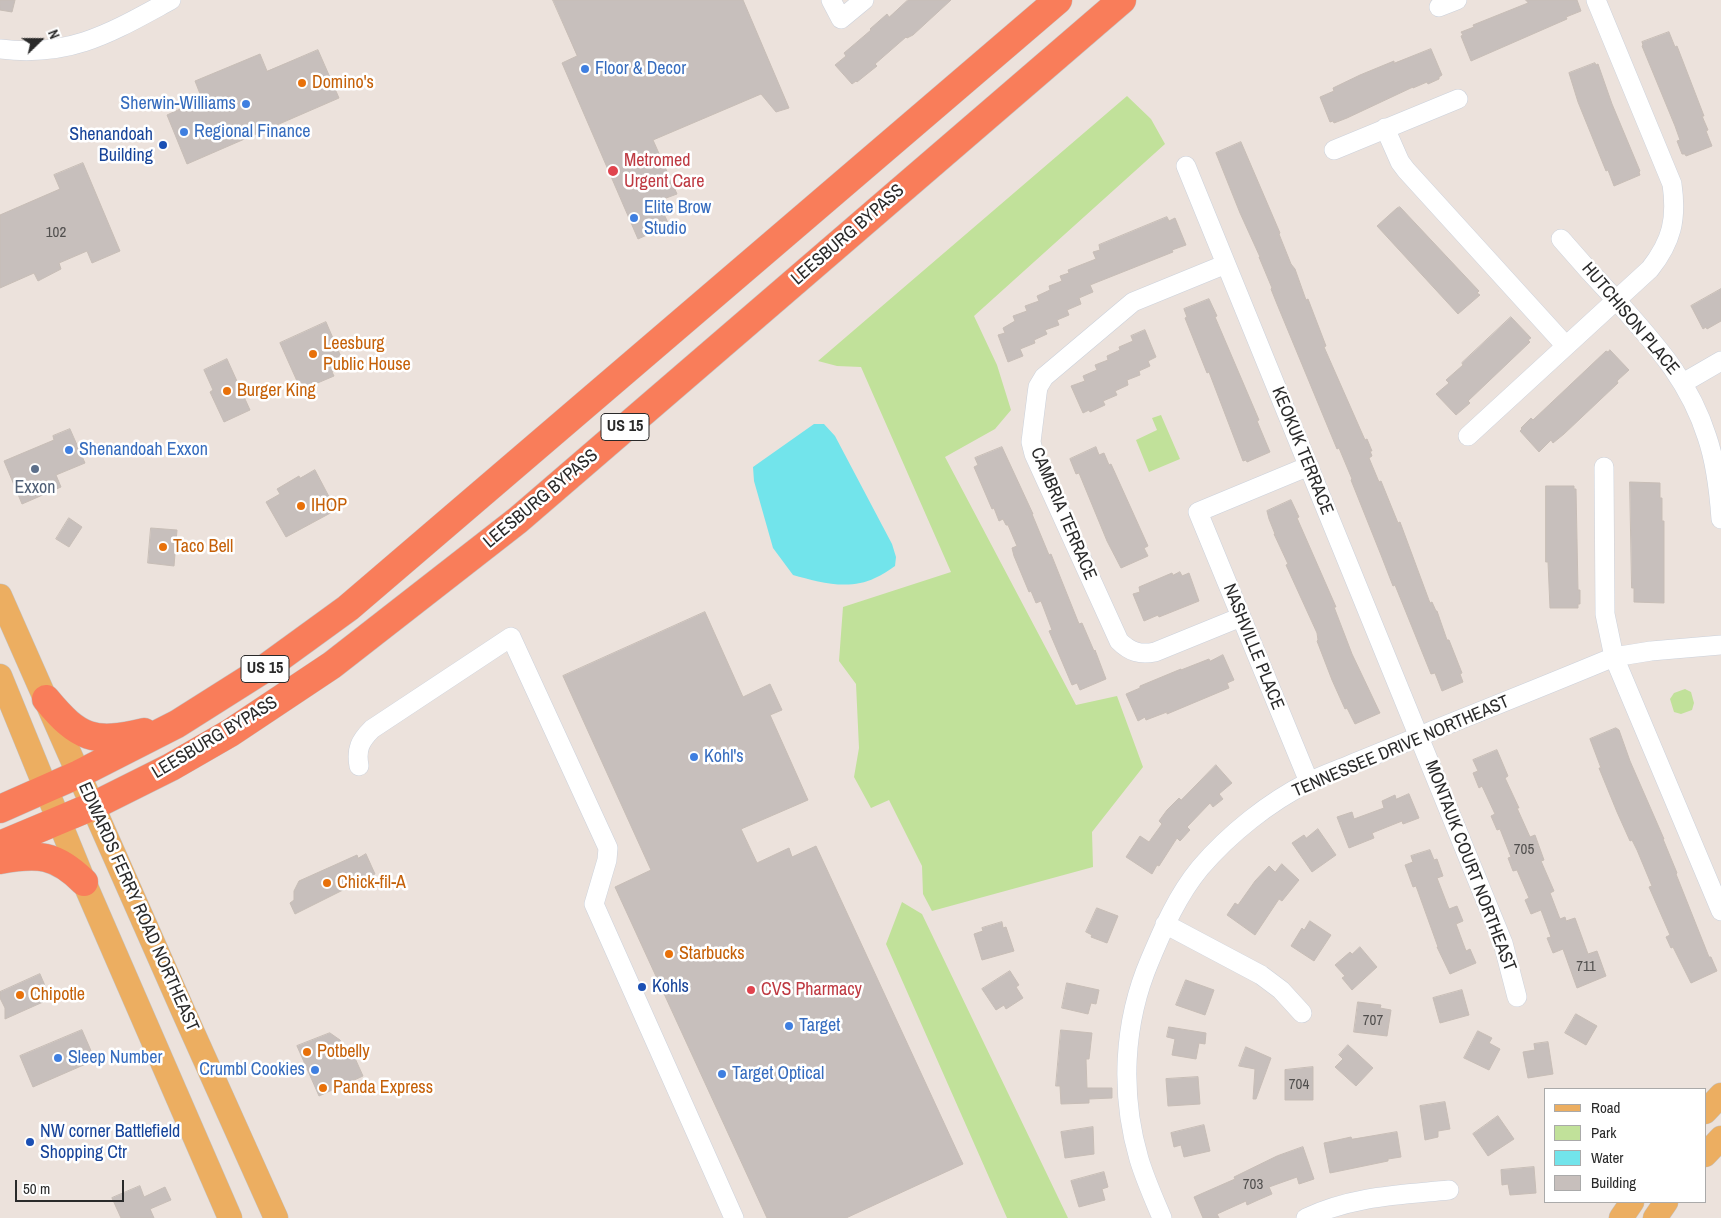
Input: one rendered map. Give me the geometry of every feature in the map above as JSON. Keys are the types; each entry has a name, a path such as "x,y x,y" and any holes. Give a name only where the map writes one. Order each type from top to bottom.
{"highway":[{"name":"LEESBURG BYPASS","path":"0,808 79,774 177,724 264,669 348,608 1058,0"},
{"name":"LEESBURG BYPASS","path":"0,845 93,806 170,767 238,727 332,665 518,520 1122,0"},
{"path":"46,699 70,725 90,737 122,737 177,724"},
{"path":"0,860 14,857 51,858 72,869 84,882"}],"main road":[{"name":"EDWARDS FERRY ROAD NORTHEAST","path":"0,596 276,1218"},
{"name":"EDWARDS FERRY ROAD NORTHEAST","path":"0,676 84,882 230,1218"},
{"path":"1706,1111 1721,1096"},
{"path":"1706,1154 1721,1138"},
{"path":"1621,1218 1631,1203"},
{"path":"1655,1218 1665,1203"}],"street":[{"path":"0,49 29,51 57,49 82,44 104,35 171,0"},
{"path":"831,0 841,19 864,0"},
{"path":"1468,436 1650,269 1662,254 1670,236 1674,218 1674,202 1668,173 1596,0"},
{"path":"1334,150 1458,99"},
{"path":"1385,128 1400,162 1406,170 1566,346"},
{"name":"KEOKUK TERRACE","path":"1186,166 1419,737"},
{"name":"HUTCHISON PLACE","path":"1561,239 1658,347 1683,383 1696,408 1707,436 1715,466 1721,519"},
{"name":"CAMBRIA TERRACE","path":"1226,264 1133,302 1044,377 1038,387 1031,442 1034,454 1115,632 1126,648 1135,653 1155,652 1241,617"},
{"path":"1683,383 1721,361"},
{"name":"NASHVILLE PLACE","path":"1309,466 1198,512 1309,782"},
{"path":"1604,467 1605,614 1614,657 1721,911"},
{"path":"359,766 357,755 362,739 372,729 511,637 608,848 594,904 734,1218"},
{"name":"TENNESSEE DRIVE NORTHEAST","path":"1162,1218 1139,1159 1132,1126 1126,1065 1130,1031 1146,969 1165,924 1179,896 1200,868 1223,844 1250,821 1309,782 1614,657 1651,651 1721,645"},
{"name":"MONTAUK COURT NORTHEAST","path":"1419,737 1503,943 1518,997"},
{"path":"1165,924 1261,975 1281,990 1302,1013"},
{"path":"1306,1218 1362,1199 1449,1190"}],"green space":[{"path":"1127,96 1151,119 1165,144 974,316 997,365 1011,410 995,429 945,457 1076,705 1117,696 1143,767 1092,832 1093,867 932,911 923,894 922,866 889,800 871,808 854,777 859,748 856,684 839,661 843,607 951,572 861,367 837,366 818,361"},
{"path":"1161,415 1180,459 1149,472 1136,440 1157,430 1152,418"},
{"path":"1685,689 1691,692 1694,703 1692,710 1681,714 1674,712 1670,699 1674,693"},
{"path":"902,902 922,914 1068,1218 1007,1218 886,944"}],"water":[{"path":"814,424 824,424 835,436 892,544 896,557 895,566 865,582 844,585 793,575 773,548 754,481 753,467"}],"building":[{"path":"0,0 15,0 12,12 0,10"},
{"path":"553,0 743,0 789,108 776,112 761,94 653,140 677,194 658,201 669,225 638,239 562,63 577,56"},
{"path":"908,0 951,0 913,35 906,37 875,64 877,66 852,84 835,65 846,56 844,53 870,29 887,14 889,17"},
{"path":"1526,0 1577,0 1581,11 1471,61 1461,32 1474,27 1473,25 1528,3"},
{"path":"1669,32 1675,47 1677,46 1704,116 1702,116 1712,146 1686,156 1682,154 1677,141 1680,140 1675,126 1642,46 1642,42"},
{"path":"1431,49 1442,75 1439,79 1428,84 1427,82 1413,87 1347,118 1334,123 1333,121 1330,122 1320,97 1334,91 1333,88 1360,75"},
{"path":"318,50 339,98 187,164 167,115 202,99 195,81 260,54 267,71"},
{"path":"1595,63 1596,65 1598,64 1612,104 1640,171 1640,175 1614,186 1578,102 1569,73"},
{"path":"1241,142 1280,233 1291,264 1295,269 1306,300 1308,299 1326,346 1324,347 1365,440 1367,439 1372,451 1370,451 1372,456 1369,458 1379,482 1381,481 1398,523 1400,522 1430,603 1432,602 1437,611 1447,640 1449,640 1462,673 1460,674 1463,682 1442,691 1435,673 1431,674 1395,585 1393,586 1352,479 1339,448 1337,449 1216,153"},
{"path":"83,163 120,251 92,263 87,251 59,263 61,269 38,281 34,273 0,288 0,215 60,189 54,175"},
{"path":"1400,207 1479,291 1477,293 1480,295 1458,314 1377,226"},
{"path":"1167,217 1169,221 1175,218 1186,245 1090,285 1093,292 1079,298 1081,304 1067,310 1069,315 1057,320 1059,325 1045,330 1047,334 1034,340 1035,343 1020,349 1023,356 1008,362 998,335 1005,333 1003,328 1015,321 1013,316 1027,311 1025,306 1039,301 1037,296 1050,290 1049,286 1062,281 1060,276 1069,273 1068,270 1096,259 1093,252 1100,250 1099,245"},
{"path":"1721,289 1721,321 1707,329 1706,327 1703,329 1691,306"},
{"path":"1209,299 1259,420 1257,421 1270,452 1247,462 1246,460 1243,461 1209,372 1207,373 1185,318 1187,317 1184,309"},
{"path":"1511,317 1531,338 1528,340 1530,342 1468,401 1470,403 1456,415 1436,394 1449,383 1446,380 1463,365 1462,363"},
{"name":"Leesburg Public House","path":"326,322 345,366 332,372 334,376 301,390 280,343"},
{"path":"1145,330 1156,357 1148,361 1150,366 1139,371 1140,375 1127,380 1128,385 1115,391 1117,395 1103,401 1105,405 1083,413 1071,386 1085,381 1083,376 1097,370 1095,365 1108,360 1107,356 1120,350 1119,347 1133,341 1131,336"},
{"path":"1610,350 1629,370 1617,381 1618,383 1564,434 1553,443 1551,440 1539,452 1520,431 1521,428 1531,418 1533,420 1606,351"},
{"name":"Burger King","path":"227,359 250,410 224,422 210,392 213,390 204,370"},
{"name":"Exxon","path":"70,429 85,463 56,475 61,487 22,504 4,461 54,440 53,436"},
{"path":"1002,447 1033,514 1049,555 1051,554 1079,624 1082,623 1106,679 1080,690 1077,683 1072,685 1049,631 1052,630 1041,601 1036,603 1031,591 1029,592 1014,556 1012,548 1017,546 1008,525 1006,525 1003,519 999,521 974,467 978,465 975,458"},
{"path":"1096,447 1099,455 1104,453 1109,465 1111,464 1148,546 1144,548 1148,556 1121,568 1107,541 1079,473 1076,474 1070,459"},
{"name":"IHOP","path":"315,470 336,510 286,537 266,502 280,494 277,489 299,476 300,478"},
{"path":"1630,482 1660,483 1662,521 1664,521 1664,603 1634,602 1634,588 1632,588"},
{"path":"1546,486 1574,486 1574,489 1576,489 1578,590 1580,590 1580,604 1578,604 1578,608 1550,608 1548,562 1546,562"},
{"path":"1291,500 1336,607 1334,607 1352,654 1380,713 1355,724 1347,708 1345,709 1332,680 1317,641 1317,633 1286,565 1288,564 1269,519 1267,511"},
{"path":"69,518 82,527 69,547 56,539"},
{"name":"Taco Bell","path":"151,528 177,530 174,566 148,563"},
{"path":"1180,572 1182,576 1189,573 1199,601 1144,621 1133,594 1140,592 1139,587 1172,573 1173,575"},
{"name":"Target","path":"705,612 743,697 770,684 782,710 770,715 808,800 741,829 757,863 789,848 792,857 816,846 963,1164 846,1218 767,1218 615,887 651,870 563,676"},
{"path":"1223,655 1234,680 1227,683 1229,688 1167,714 1167,712 1146,720 1145,717 1138,721 1126,694 1181,669 1209,659 1210,661"},
{"path":"1616,728 1619,730 1630,761 1664,839 1709,957 1711,957 1717,971 1691,983 1666,937 1670,935 1649,887 1652,886 1637,850 1632,840 1630,841 1617,812 1599,768 1601,768 1590,739"},
{"path":"1497,750 1508,776 1505,778 1519,808 1517,808 1530,837 1535,835 1544,860 1541,861 1554,891 1550,893 1560,919 1565,917 1566,921 1575,918 1588,954 1597,951 1606,976 1577,988 1563,949 1553,953 1547,938 1551,937 1541,910 1531,914 1525,900 1529,898 1517,870 1513,871 1508,858 1511,857 1500,829 1497,830 1491,816 1495,814 1482,786 1479,788 1473,773 1478,771 1473,760"},
{"path":"1216,765 1232,783 1219,794 1223,799 1213,807 1210,803 1187,827 1190,830 1180,841 1177,838 1152,874 1126,857 1140,836 1149,842 1162,824 1159,821 1167,810 1179,798 1181,800"},
{"path":"1409,794 1419,818 1403,824 1402,821 1372,833 1374,838 1349,848 1337,817 1352,812 1354,819 1384,808 1382,801 1395,795 1396,799"},
{"path":"1318,829 1336,855 1312,872 1292,843 1304,835 1306,838"},
{"path":"1430,850 1434,860 1437,859 1443,876 1437,878 1449,909 1457,906 1463,921 1456,924 1466,951 1470,949 1476,963 1450,974 1437,947 1416,886 1413,887 1405,865 1413,862 1411,856"},
{"name":"Chick-fil-A","path":"366,854 375,874 295,914 290,903 294,900 294,891 299,881 357,855 358,858"},
{"path":"1282,864 1299,880 1282,901 1279,899 1255,935 1227,915 1235,903 1238,905 1255,881 1269,866 1275,872"},
{"path":"1097,908 1118,916 1107,943 1091,937 1092,935 1086,932"},
{"path":"1310,921 1331,935 1314,961 1291,946 1302,928 1304,930"},
{"path":"1002,922 1003,928 1006,927 1014,951 982,960 974,934 983,931 982,928"},
{"path":"1360,947 1377,967 1352,990 1342,978 1345,976 1335,965 1350,952 1352,954"},
{"path":"1010,971 1019,985 1016,987 1023,998 1006,1009 1004,1005 996,1010 982,989"},
{"name":"Chipotle","path":"40,974 46,988 39,991 43,1002 5,1019 5,1008 0,998 0,992"},
{"path":"1186,980 1214,990 1205,1015 1176,1005"},
{"path":"1067,983 1099,990 1096,1004 1091,1003 1088,1014 1062,1008"},
{"path":"1462,990 1469,1015 1440,1023 1433,998"},
{"path":"1358,1002 1381,1005 1380,1008 1391,1010 1387,1036 1354,1032"},
{"path":"1576,1014 1597,1026 1586,1045 1565,1033"},
{"path":"1169,1027 1206,1033 1205,1044 1199,1043 1196,1059 1172,1055 1175,1039 1167,1037"},
{"name":"Sleep Number","path":"82,1030 95,1060 33,1087 20,1056"},
{"path":"1061,1030 1092,1033 1089,1059 1086,1059 1087,1088 1112,1088 1112,1098 1089,1099 1089,1103 1061,1104 1060,1086 1056,1086"},
{"path":"1478,1031 1492,1038 1489,1043 1500,1049 1489,1070 1464,1058"},
{"path":"330,1033 340,1040 345,1049 350,1047 363,1076 319,1096 297,1046"},
{"path":"1548,1042 1553,1074 1528,1078 1523,1052 1535,1050 1534,1044"},
{"path":"1348,1045 1373,1068 1356,1086 1335,1067 1343,1059 1339,1055"},
{"path":"1246,1047 1271,1058 1256,1099 1253,1099 1255,1069 1239,1066"},
{"path":"1313,1067 1313,1100 1285,1100 1285,1070"},
{"path":"1198,1077 1200,1104 1168,1106 1166,1079"},
{"path":"1445,1102 1450,1129 1438,1131 1438,1137 1425,1140 1420,1106"},
{"path":"1498,1116 1514,1139 1488,1156 1473,1134"},
{"path":"1204,1125 1210,1151 1184,1157 1181,1145 1174,1147 1171,1133"},
{"path":"1093,1127 1094,1154 1065,1158 1061,1132"},
{"path":"1397,1132 1401,1157 1330,1173 1324,1143 1351,1137 1352,1139"},
{"path":"1303,1147 1314,1179 1299,1184 1297,1177 1269,1187 1272,1194 1247,1205 1246,1201 1217,1214 1219,1218 1203,1218 1194,1197 1235,1179 1234,1177 1277,1156"},
{"path":"1534,1167 1536,1193 1510,1195 1508,1184 1502,1185 1501,1170"},
{"path":"1104,1172 1108,1187 1102,1189 1105,1200 1079,1207 1071,1181"},
{"path":"140,1186 144,1197 165,1187 171,1200 150,1209 154,1218 121,1218 112,1198"}],"place":[{"name":"Floor & Decor","path":"585,69"},
{"name":"Domino's","path":"302,83"},
{"name":"Sherwin-Williams","path":"246,104"},
{"name":"Regional Finance","path":"184,132"},
{"name":"Shenandoah Building","path":"163,145"},
{"name":"Metromed Urgent Care","path":"613,171"},
{"name":"Elite Brow Studio","path":"634,218"},
{"name":"Leesburg Public House","path":"313,354"},
{"name":"Burger King","path":"227,391"},
{"name":"Shenandoah Exxon","path":"69,450"},
{"name":"Exxon","path":"35,469"},
{"name":"IHOP","path":"301,506"},
{"name":"Taco Bell","path":"163,547"},
{"name":"Kohl's","path":"694,757"},
{"name":"Chick-fil-A","path":"327,883"},
{"name":"Starbucks","path":"669,954"},
{"name":"Kohls","path":"642,987"},
{"name":"CVS Pharmacy","path":"751,990"},
{"name":"Chipotle","path":"20,995"},
{"name":"Target","path":"789,1026"},
{"name":"Potbelly","path":"307,1052"},
{"name":"Sleep Number","path":"58,1058"},
{"name":"Crumbl Cookies","path":"315,1070"},
{"name":"Target Optical","path":"722,1074"},
{"name":"Panda Express","path":"323,1088"},
{"name":"NW corner Battlefield Shopping Ctr","path":"30,1142"}]}
